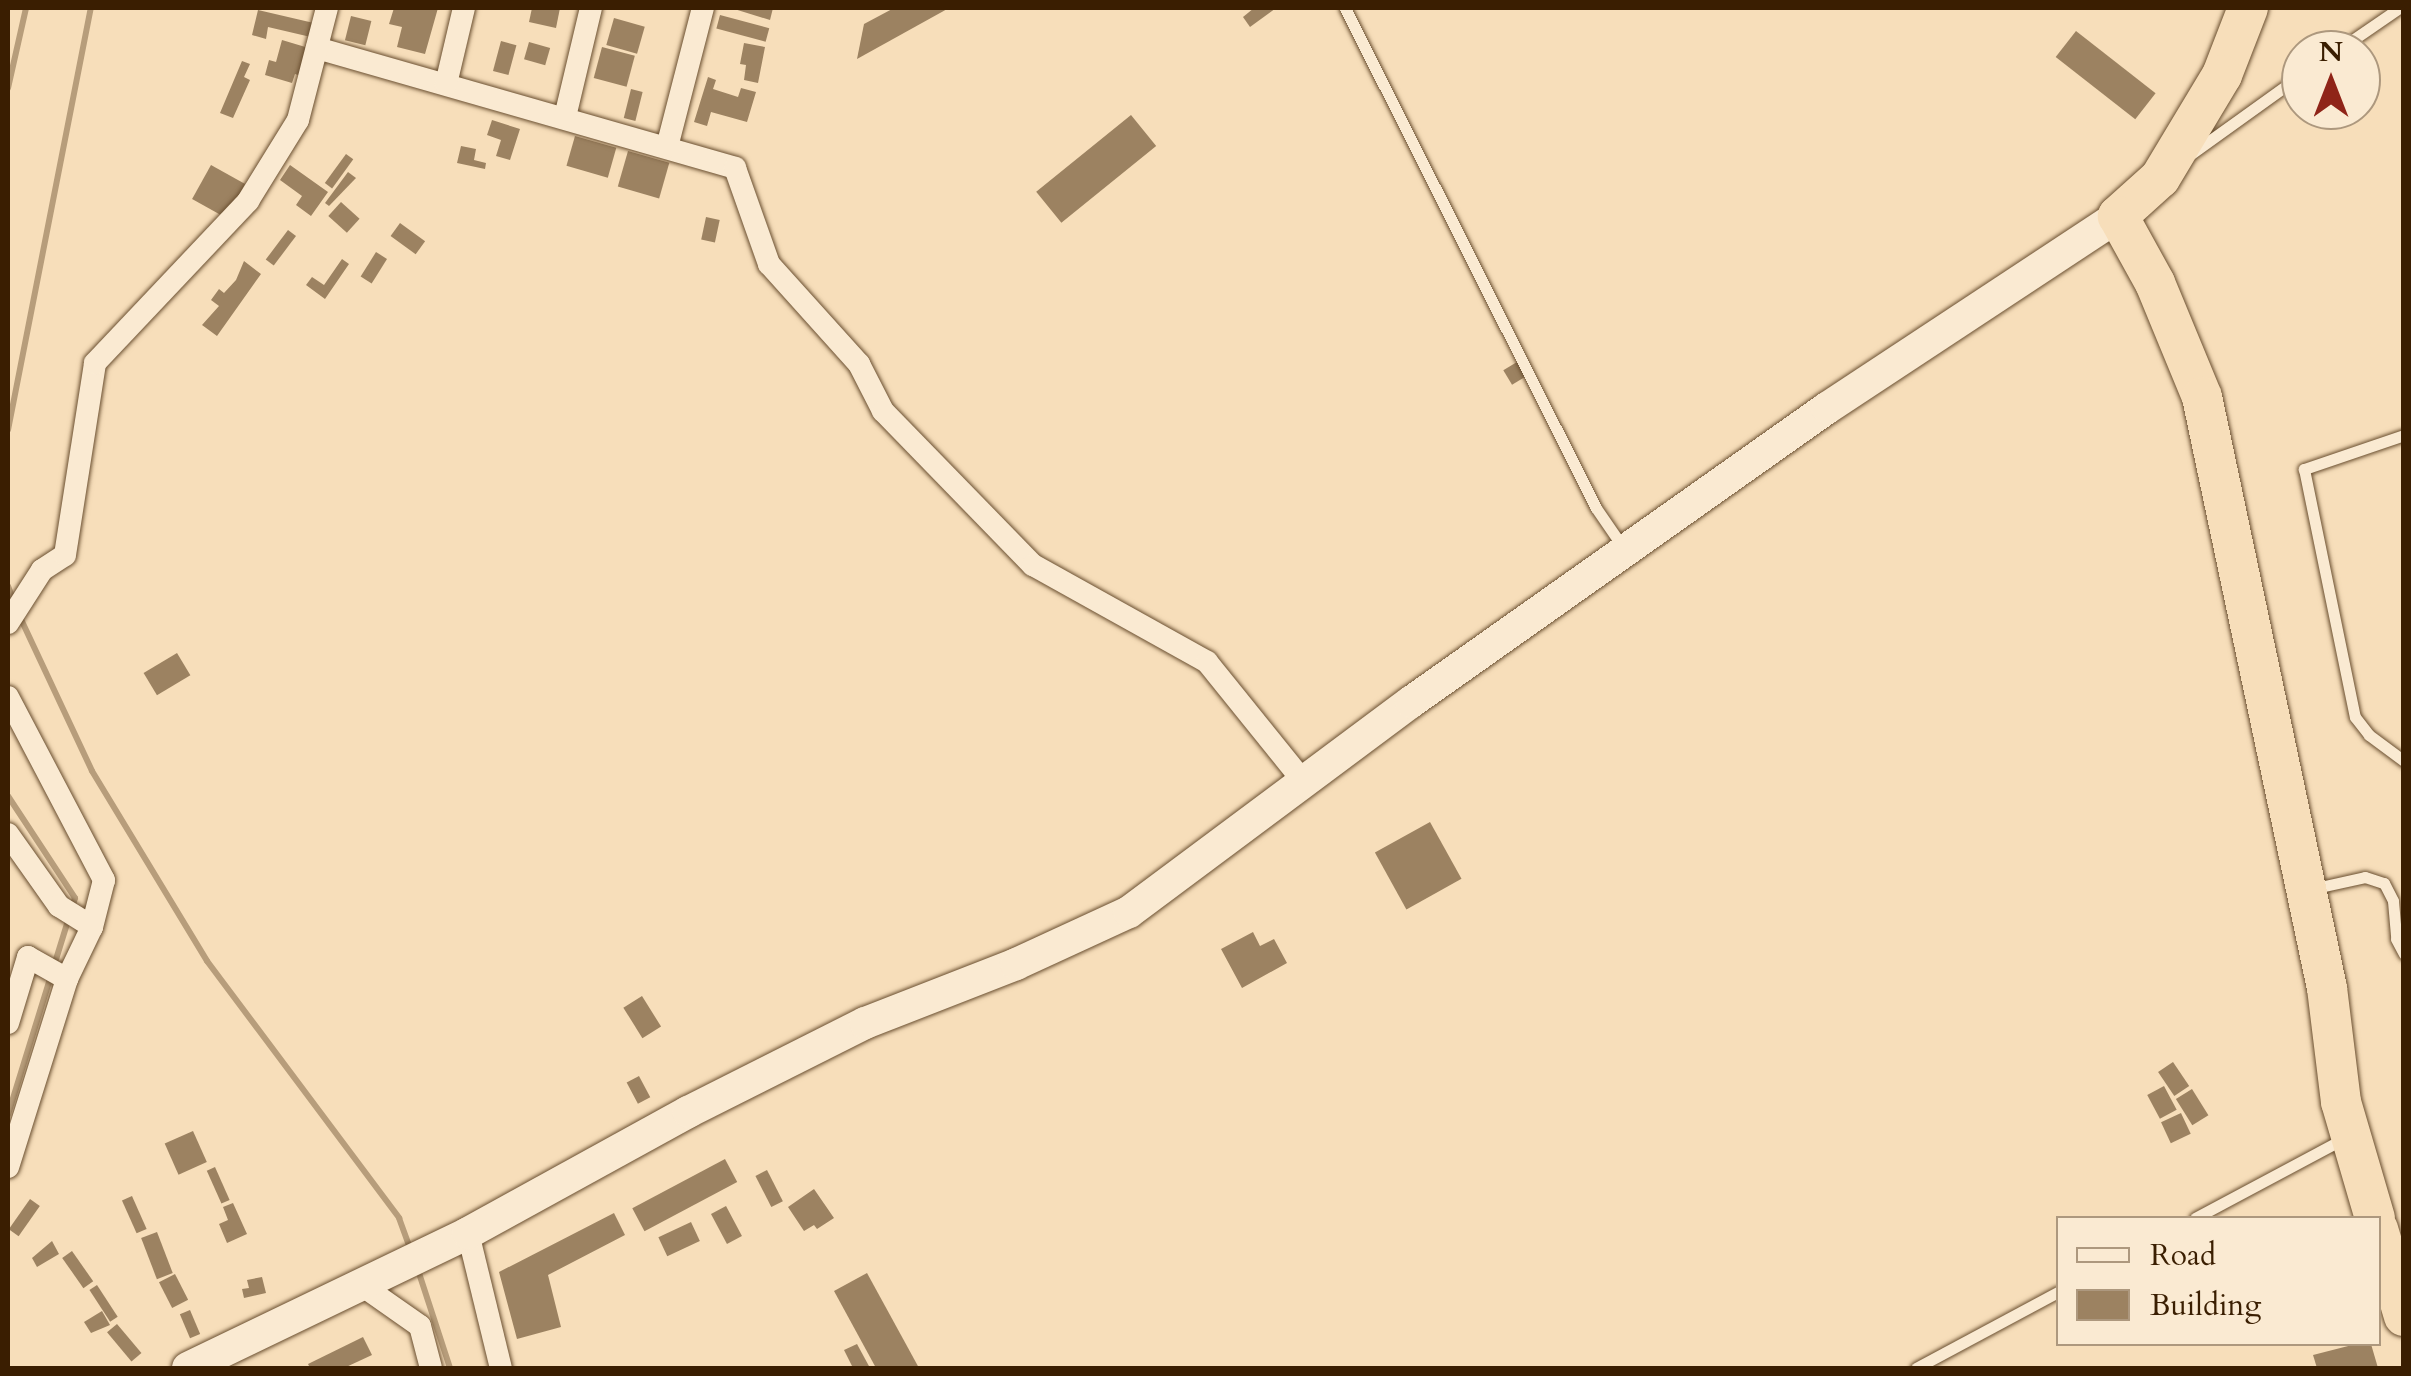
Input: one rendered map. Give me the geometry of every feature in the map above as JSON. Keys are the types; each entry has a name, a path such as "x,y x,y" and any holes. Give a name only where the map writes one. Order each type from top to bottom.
{"highway":[{"path":"2248,8 2222,76 2160,178 2118,216 2155,283 2202,396 2327,988 2342,1102 2374,1216"},
{"path":"2381,1240 2404,1316"}],"main road":[{"path":"188,1368 463,1236 688,1112 865,1024 1016,964 1129,912 1826,408 2118,216"}],"street":[{"path":"10,619 42,570 64,555 95,363 248,200 298,120 328,8"},
{"path":"446,84 464,8"},
{"path":"564,117 591,8"},
{"path":"667,147 703,8"},
{"path":"317,48 736,168 769,264 858,364 883,412 1033,565 1207,662 1304,782"},
{"path":"8,697 104,880 92,927 67,978 8,1167"},
{"path":"8,834 60,906 92,927"},
{"path":"8,1023 28,957 67,978"},
{"path":"463,1236 501,1368"},
{"path":"370,1278 420,1326 431,1368"}],"lane":[{"path":"1345,8 1596,508 1626,551"},
{"path":"2367,30 2399,8"},
{"path":"2160,178 2281,90"},
{"path":"2404,434 2304,469 2354,718 2369,736 2404,761"},
{"path":"2304,890 2374,878 2392,901 2396,939 2404,954"},
{"path":"2198,1216 2351,1134"},
{"path":"1916,1368 2056,1293"}],"building":[{"path":"394,8 438,8 425,54 397,47 402,27 389,24"},
{"path":"532,8 560,8 556,28 529,22"},
{"path":"731,8 773,8 770,20"},
{"path":"894,8 949,8 857,59 864,24"},
{"path":"1254,8 1276,8 1250,27 1243,17"},
{"path":"258,10 318,24 315,38 268,27 266,39 252,35"},
{"path":"720,15 769,28 766,42 716,29"},
{"path":"351,16 371,21 365,45 345,40"},
{"path":"614,18 645,27 637,54 606,45"},
{"path":"2076,31 2156,93 2135,119 2056,57"},
{"path":"282,40 312,49 304,77 295,74 292,83 265,75 269,60 276,62"},
{"path":"501,41 516,45 508,75 493,71"},
{"path":"529,42 550,48 545,65 524,59"},
{"path":"744,43 765,47 758,83 744,80 746,65 740,64"},
{"path":"602,47 635,56 627,87 594,78"},
{"path":"242,61 250,64 244,77 250,80 233,118 220,113"},
{"path":"708,77 716,80 713,89 738,97 741,88 756,92 747,122 711,112 707,126 694,122"},
{"path":"631,89 643,92 635,121 624,118"},
{"path":"1131,115 1156,146 1061,223 1036,192"},
{"path":"492,120 520,129 510,160 496,156 501,140 487,135"},
{"path":"575,136 616,148 608,178 566,166"},
{"path":"461,146 476,149 474,160 486,163 485,169 457,163"},
{"path":"628,151 669,163 659,198 618,187"},
{"path":"346,154 353,159 332,188 325,183"},
{"path":"211,165 245,184 226,218 192,199"},
{"path":"290,165 328,192 311,216 296,205 302,196 280,180"},
{"path":"348,172 356,178 329,206 325,203"},
{"path":"341,202 360,219 347,233 328,216"},
{"path":"706,217 720,220 715,242 701,239"},
{"path":"400,223 425,241 416,254 391,236"},
{"path":"288,230 296,236 274,266 266,260"},
{"path":"376,252 387,259 372,283 361,277"},
{"path":"342,259 349,264 325,299 306,285 312,277 324,285"},
{"path":"244,261 261,274 217,336 202,325 219,306 211,300 219,289 224,293 236,280"},
{"path":"1517,362 1526,377 1512,385 1503,370"},
{"path":"177,653 190,675 157,695 144,673"},
{"path":"1430,822 1462,879 1406,909 1375,853"},
{"path":"1253,932 1260,946 1274,939 1287,963 1242,988 1221,949"},
{"path":"642,996 661,1027 642,1038 623,1008"},
{"path":"2173,1062 2189,1086 2174,1096 2158,1072"},
{"path":"639,1076 650,1097 638,1104 627,1083"},
{"path":"2164,1086 2177,1110 2160,1119 2147,1095"},
{"path":"2192,1089 2208,1115 2192,1125 2176,1099"},
{"path":"2181,1113 2191,1134 2171,1143 2161,1122"},
{"path":"193,1131 207,1162 179,1175 165,1144"},
{"path":"725,1159 737,1182 644,1231 632,1208"},
{"path":"215,1167 230,1200 221,1204 207,1171"},
{"path":"767,1170 783,1201 771,1207 755,1176"},
{"path":"814,1189 834,1218 817,1229 814,1225 804,1231 788,1207"},
{"path":"132,1196 147,1229 137,1233 122,1200"},
{"path":"30,1199 40,1206 19,1236 9,1229"},
{"path":"233,1203 247,1234 227,1243 219,1224 228,1220 223,1207"},
{"path":"726,1206 742,1236 727,1244 711,1214"},
{"path":"614,1213 625,1235 548,1275 561,1327 517,1339 499,1272"},
{"path":"691,1222 700,1241 667,1256 658,1237"},
{"path":"157,1232 173,1273 157,1279 141,1238"},
{"path":"52,1241 59,1254 37,1267 32,1258"},
{"path":"72,1251 93,1281 83,1288 62,1258"},
{"path":"867,1273 919,1368 876,1368 834,1291"},
{"path":"175,1274 188,1300 172,1308 159,1282"},
{"path":"262,1277 266,1293 244,1298 242,1289 249,1288 247,1280"},
{"path":"97,1285 118,1317 110,1322 89,1290"},
{"path":"190,1310 200,1334 190,1338 180,1314"},
{"path":"102,1311 110,1325 91,1333 84,1322"},
{"path":"117,1324 141,1353 131,1361 107,1332"},
{"path":"363,1337 372,1355 344,1368 310,1368 308,1364"},
{"path":"857,1344 870,1368 853,1368 844,1350"},
{"path":"2348,1346 2372,1346 2378,1368 2317,1368 2313,1355"}],"waterway":[{"path":"8,88 26,8"},
{"path":"8,430 91,8"},
{"path":"8,586 15,604"},
{"path":"19,615 92,771 207,961 399,1218 410,1249"},
{"path":"8,796 75,898 8,1115"},
{"path":"418,1270 450,1368"}]}
